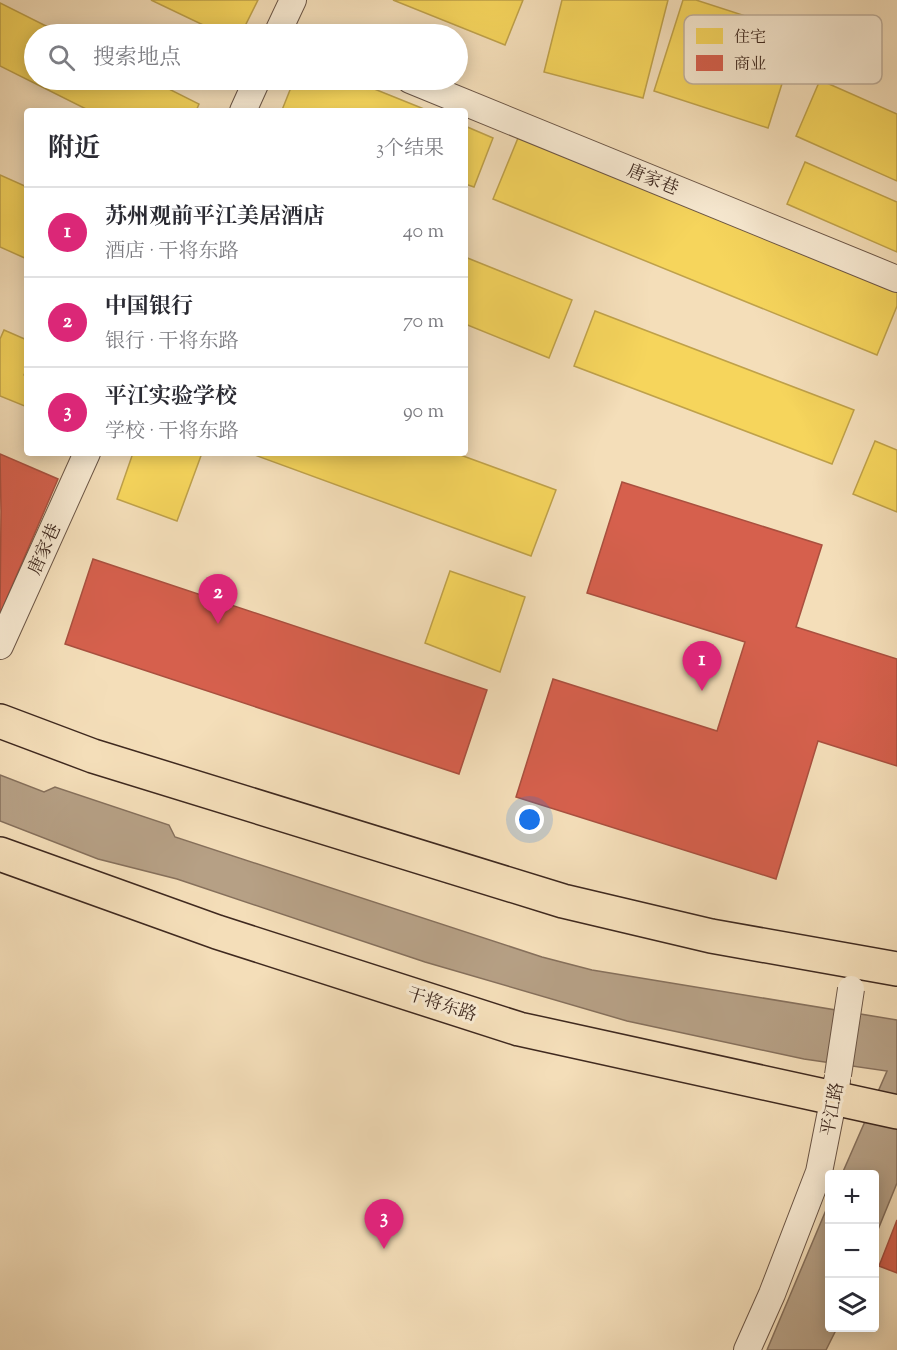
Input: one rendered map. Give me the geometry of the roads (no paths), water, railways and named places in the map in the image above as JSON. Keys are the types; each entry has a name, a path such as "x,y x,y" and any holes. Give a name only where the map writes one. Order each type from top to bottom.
{"main road":[{"path":"0,721 126,767 563,901 711,936 854,976 897,969"},
{"name":"干将东路","path":"0,854 217,932 519,1029 842,1092 897,1112"}],"street":[{"path":"288,24 293,0"},
{"path":"244,108 252,90"},
{"name":"唐家巷","path":"434,90 897,279"},
{"name":"唐家巷","path":"0,646 86,456"},
{"name":"平江路","path":"747,1350 772,1294 819,1172 842,1092 854,976"}],"place":[{"name":"中国银行","path":"218,624"},
{"name":"苏州观前平江美居酒店","path":"702,691"},
{"name":"平江实验学校","path":"384,1249"}]}
